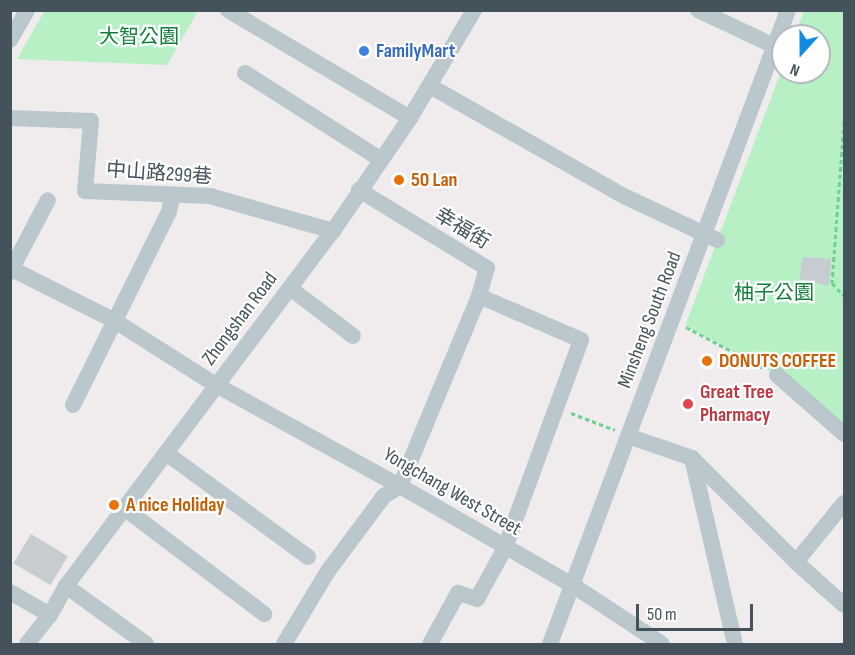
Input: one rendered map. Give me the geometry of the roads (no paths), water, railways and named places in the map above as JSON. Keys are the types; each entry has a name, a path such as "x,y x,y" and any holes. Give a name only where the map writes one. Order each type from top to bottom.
{"street":[{"path":"10,40 27,10"},
{"path":"228,10 254,17 410,118"},
{"name":"Zhongshan Road","path":"27,645 50,615 66,586 333,231 358,190 410,118 474,10"},
{"path":"698,10 771,45"},
{"name":"Minsheng South Road","path":"783,24 788,10"},
{"name":"Minsheng South Road","path":"550,645 628,435 711,237 771,55"},
{"path":"246,73 380,159"},
{"path":"430,86 624,196 711,237"},
{"name":"中山路299巷","path":"10,118 91,121 85,191 210,196 333,231"},
{"name":"幸福街","path":"358,190 487,268 479,296"},
{"path":"73,405 169,212 172,196"},
{"path":"11,270 48,200"},
{"name":"Yongchang West Street","path":"11,270 115,321 216,385 400,486 573,586 662,645"},
{"path":"290,288 353,336"},
{"path":"284,645 328,571 384,496 400,486 479,296 580,340 558,408 505,548 477,599 458,593 430,645"},
{"path":"777,375 844,434"},
{"path":"628,435 692,458 796,562 844,605"},
{"path":"166,453 308,556"},
{"path":"692,458 735,645"},
{"path":"796,562 844,503"},
{"path":"124,508 264,614"},
{"path":"66,586 146,645"},
{"path":"10,592 50,615"}],"place":[{"name":"FamilyMart","path":"364,51"},
{"name":"50 Lan","path":"399,180"},
{"name":"DONUTS COFFEE","path":"707,361"},
{"name":"Great Tree Pharmacy","path":"688,404"},
{"name":"A nice Holiday","path":"114,505"}],"park label":[{"name":"大智公園","path":"139,37"},
{"name":"柚子公園","path":"774,293"}]}
